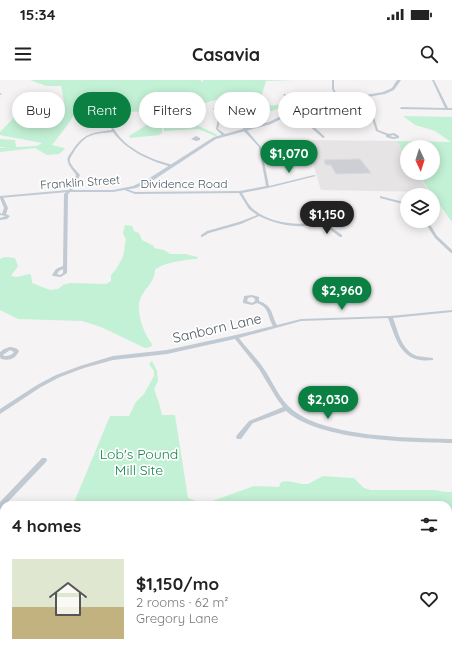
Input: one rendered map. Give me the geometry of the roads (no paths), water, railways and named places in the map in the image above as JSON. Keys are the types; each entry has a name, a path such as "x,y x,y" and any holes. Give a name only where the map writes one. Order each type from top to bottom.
{"main road":[{"name":"Franklin Street","path":"376,95 386,93 393,89 399,80"},
{"name":"Franklin Street","path":"1,197 68,191 124,189 146,182 206,143 224,135 270,123 278,119"}],"street":[{"path":"333,80 333,89 335,92"},
{"path":"433,80 447,109"},
{"path":"401,108 452,109"},
{"path":"376,127 377,130 388,135"},
{"path":"112,128 124,142 135,150 172,166"},
{"path":"217,128 224,135"},
{"path":"314,128 324,137"},
{"path":"244,129 260,147 268,187"},
{"path":"65,267 66,194 73,187 78,175 70,163 69,158 80,139 92,134 113,131"},
{"path":"198,140 206,143"},
{"name":"Dividence Road","path":"124,189 134,193 240,192 314,176"},
{"path":"240,192 248,206 259,215 274,221 288,224 306,225 322,222 334,216 341,208"},
{"path":"0,219 8,217 7,215 2,214 6,208 1,197"},
{"path":"381,197 400,202"},
{"path":"202,236 207,232 238,224 259,215"},
{"path":"322,222 341,236"},
{"path":"430,228 436,237 452,252"},
{"path":"257,302 269,308 272,320 276,326"},
{"name":"Sanborn Lane","path":"0,412 39,386 58,376 87,365 113,358 166,352 236,338 301,320 390,317 452,312"},
{"path":"390,317 406,352 414,358 431,359"},
{"path":"236,338 258,365 287,408 305,421 328,429 411,440 452,441"},
{"path":"240,437 247,426 252,422 287,408"},
{"path":"5,501 44,460"}],"park label":[{"name":"Lob's Pound Mill Site","path":"139,462"}]}
